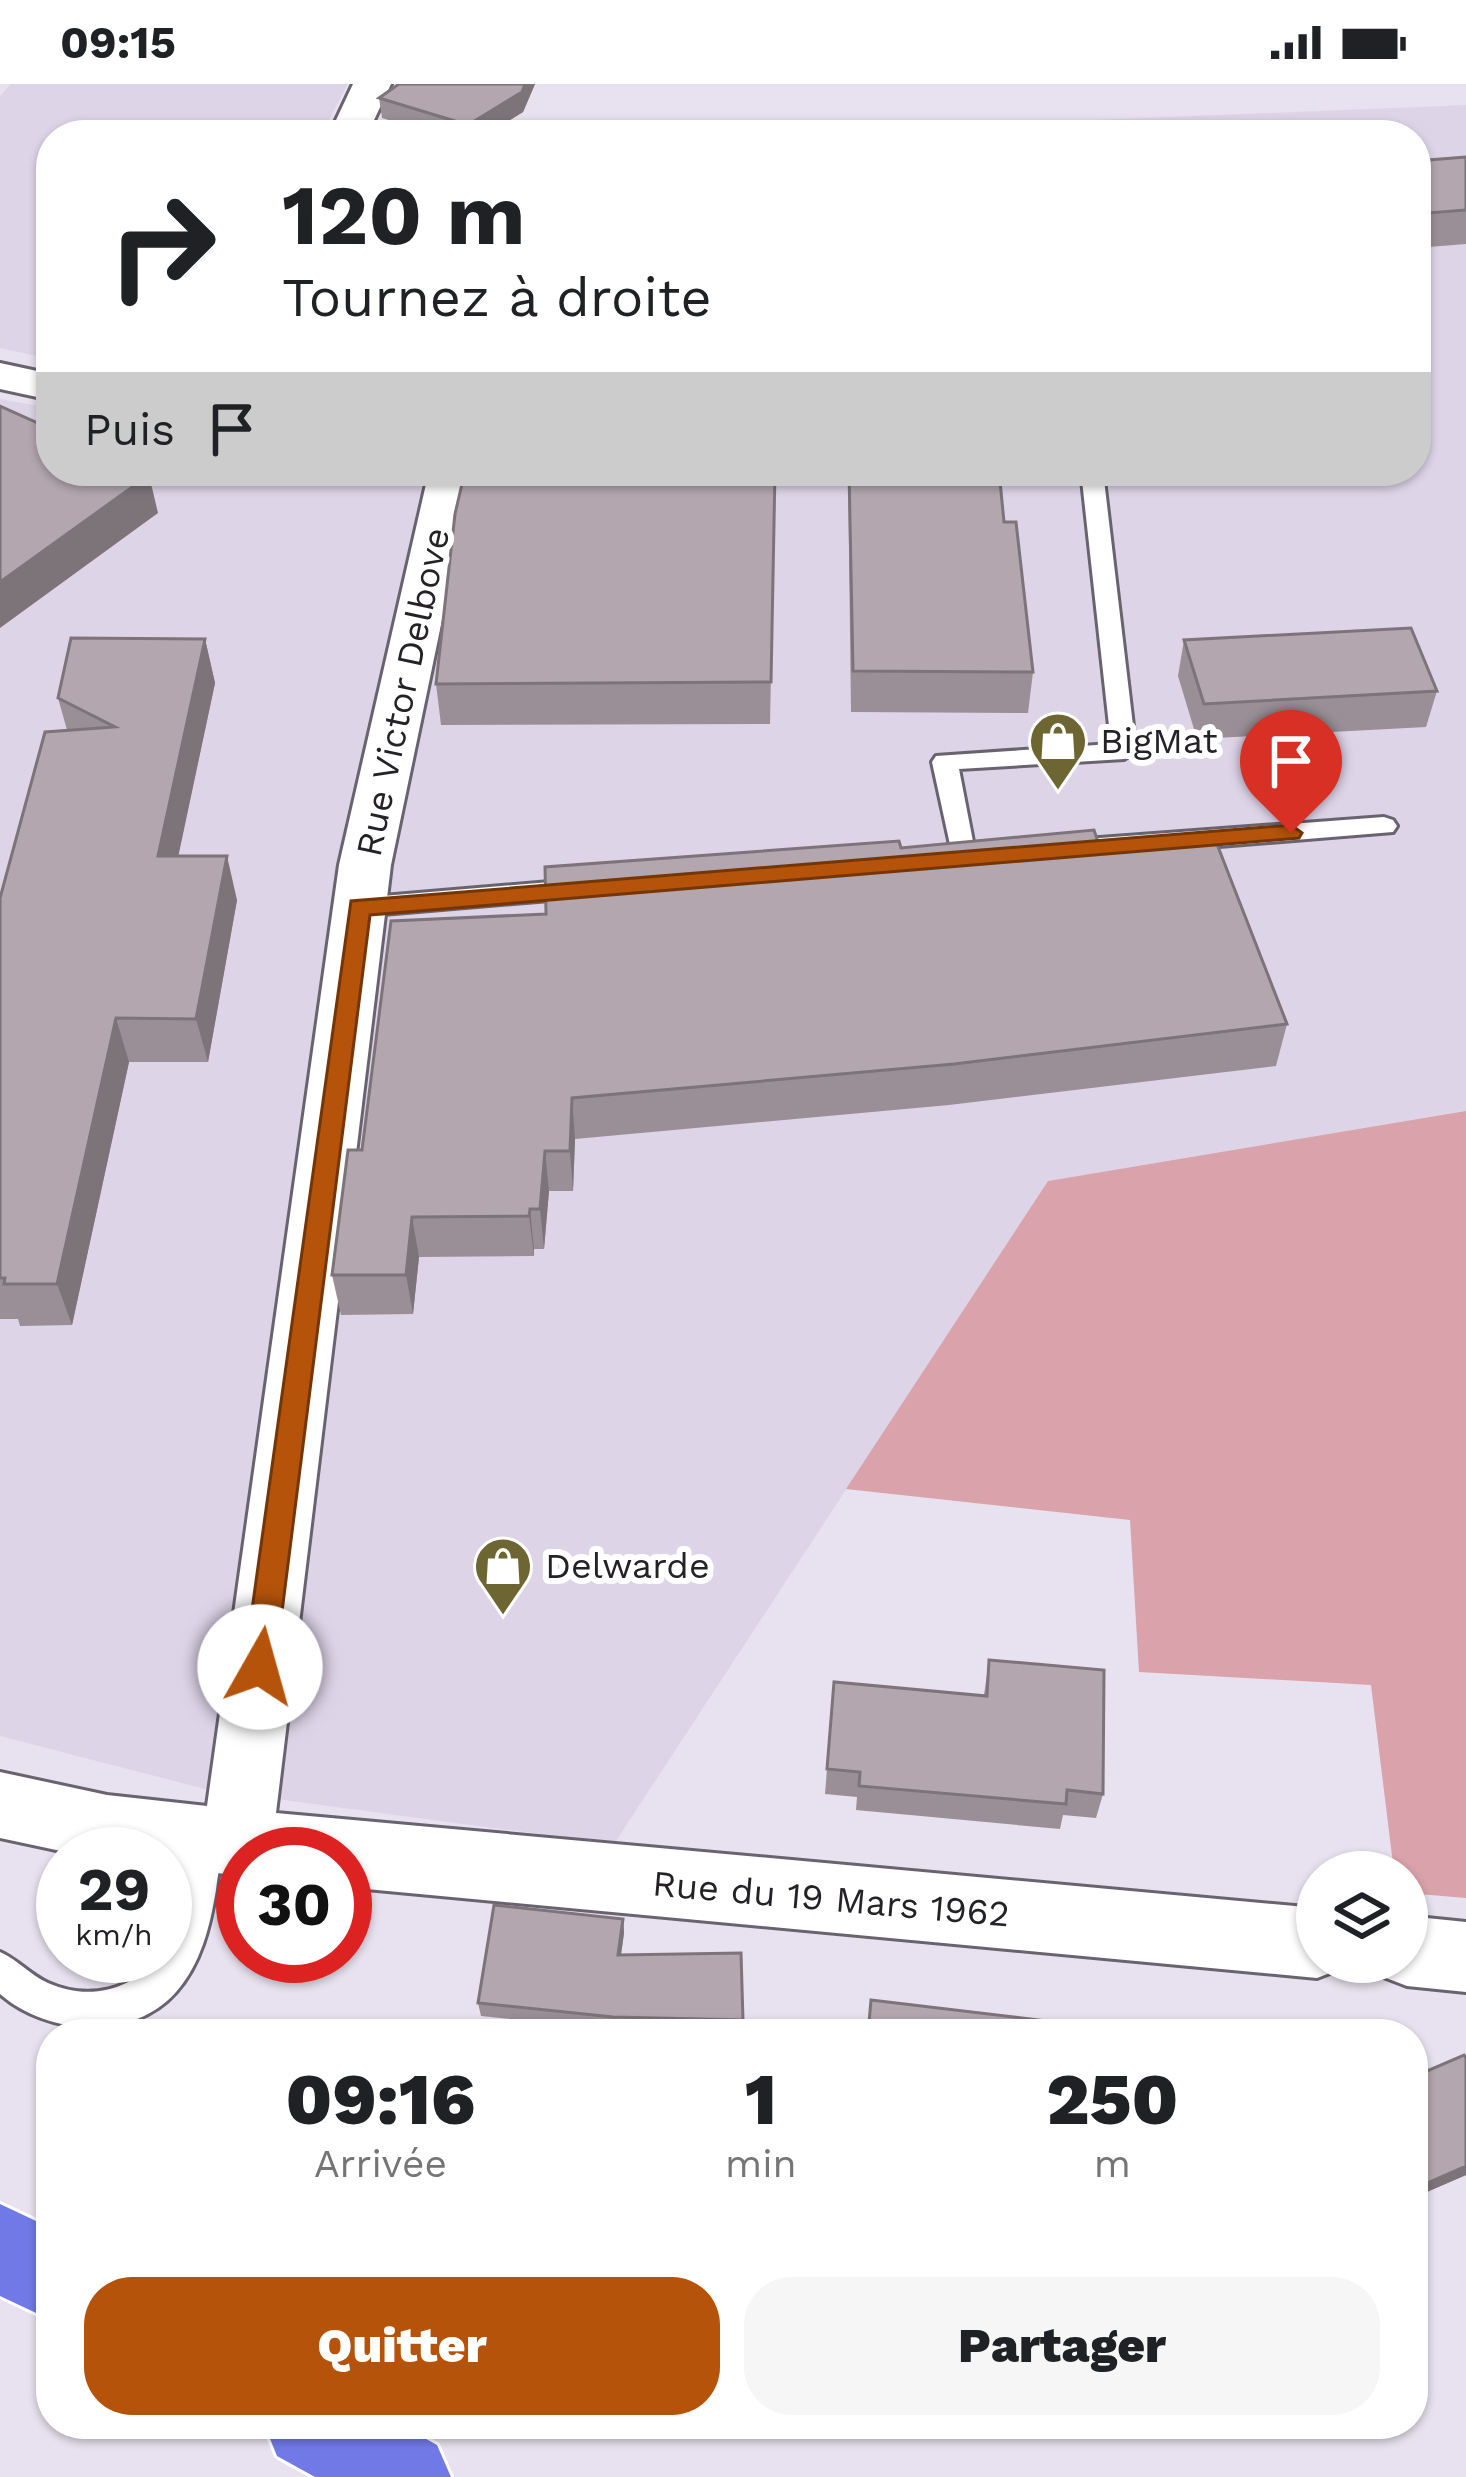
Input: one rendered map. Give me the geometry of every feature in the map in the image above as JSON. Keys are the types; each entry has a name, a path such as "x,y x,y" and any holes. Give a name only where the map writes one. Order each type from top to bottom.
{"highway":[{"path":"0,2247 36,2268"},
{"path":"336,2439 405,2477"}],"street":[{"path":"355,120 371,84"},
{"path":"0,376 36,384"},
{"name":"Rue Victor Delbove","path":"223,1827 359,907 448,486"},
{"name":"Rue du 19 Mars 1962","path":"0,1805 70,1822 216,1840"},
{"name":"Rue du 19 Mars 1962","path":"372,1855 1296,1940"},
{"path":"1428,1953 1466,1957"}],"lane":[{"path":"963,858 945,762 1124,751 1094,486"},
{"path":"1033,852 1384,826"},
{"path":"359,907 614,886"},
{"path":"0,1970 33,1999 75,2011 124,2004 148,1992 178,1960 216,1855"}],"shaded area":[{"path":"11,84 348,84 329,120 36,120 36,356 0,348 0,96"},
{"path":"1466,105 1466,1111 1048,1181 614,1844 209,1790 0,1736 0,399 36,405 36,486 1431,486 1431,120 1096,120"},
{"path":"1466,1111 1466,1898 1428,1895 1428,1851 1391,1851 1371,1685 1139,1672 1130,1520 846,1489 1048,1181"}],"building":[{"path":"399,84 525,84 522,92 476,120 452,120 379,98"},
{"path":"1466,157 1466,210 1431,213 1431,160"},
{"path":"0,406 36,422 36,486 134,486 0,582"},
{"path":"462,486 775,486 771,682 436,684"},
{"path":"849,486 1000,486 1004,522 1016,522 1033,672 853,671"},
{"path":"1411,628 1437,691 1204,704 1184,640"},
{"path":"71,638 205,639 158,856 227,856 196,1019 116,1018 57,1284 4,1284 5,1278 0,1278 0,898 45,732 115,727 58,698"},
{"path":"1094,830 1100,848 1215,839 1287,1024 954,1064 572,1098 570,1151 545,1151 540,1209 530,1209 529,1216 412,1217 406,1275 332,1275 348,1150 362,1150 391,921 546,914 545,867 899,841 901,848"},
{"path":"989,1660 1104,1670 1103,1794 1067,1790 1066,1804 859,1786 860,1772 827,1769 834,1682 987,1696"},
{"path":"494,1905 623,1919 618,1955 741,1953 743,2019 613,2017 478,2003"},
{"path":"871,2000 1030,2019 869,2019"},
{"path":"1466,2058 1466,2166 1428,2183 1428,2071"}],"place":[{"name":"BigMat","path":"1058,792"},
{"name":"Delwarde","path":"503,1617"}],"route":[{"path":"260,1667 359,907 1291,833"}]}
